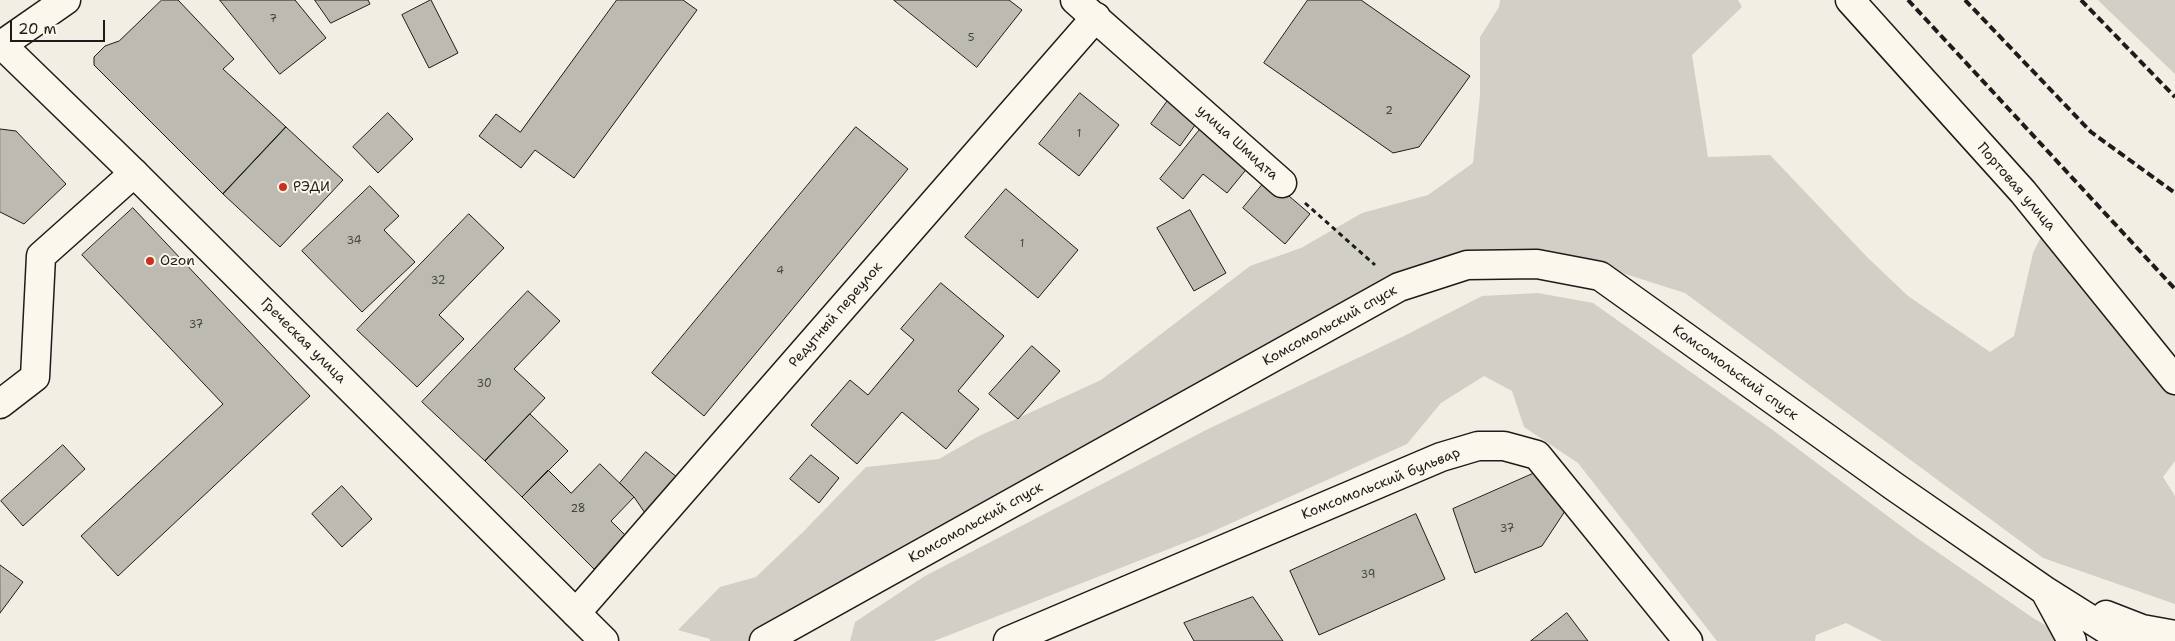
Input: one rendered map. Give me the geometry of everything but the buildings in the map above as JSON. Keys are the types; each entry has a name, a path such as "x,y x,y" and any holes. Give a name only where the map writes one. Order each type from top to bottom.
{"street":[{"path":"1,45 66,0"},
{"name":"улица Шмидта","path":"1075,0 1282,183"},
{"name":"Портовая улица","path":"1850,0 2023,192 2175,380"},
{"name":"Редутный переулок","path":"576,613 1096,17"},
{"name":"Греческая улица","path":"1,45 134,173 604,641"},
{"path":"0,404 35,377 41,256 134,173"},
{"name":"Комсомольский спуск","path":"764,641 1399,287 1467,265 1537,264 1600,276 1887,482 2044,590"},
{"name":"Комсомольский бульвар","path":"1008,641 1441,457 1478,446 1504,446 1537,454 1688,641"},
{"path":"2044,590 2142,629 2175,635"},
{"path":"2044,590 2072,641"},
{"path":"2044,590 2125,641"}],"path":[{"name":"улица Шмидта","path":"1282,183 1399,287"}],"shaded area":[{"path":"1500,0 1738,0 1742,7 1692,55 1708,157 1770,155 1868,258 1908,296 1990,352 2014,336 2033,253 2048,223 2175,393 2175,461 2163,477 2175,496 2175,604 2043,558 1685,293 1562,254 1467,265 764,641 710,641 710,639 678,630 720,587 756,577 866,467 939,459 979,436 1101,380 1250,266 1301,248 1362,213 1428,195 1473,163 1480,95 1480,37 1499,7"},
{"path":"2098,0 2175,0 2175,74 2106,8"},
{"path":"1538,293 1593,303 1770,428 1917,538 2033,618 2072,641 1882,641 1846,623 1816,635 1815,641 1717,641 1578,463 1524,427 1512,391 1484,376 1441,403 1407,444 1207,534 934,641 850,641 855,622 925,576 1208,429 1402,337 1482,296"}],"railway":[{"path":"1908,0 2175,289"},
{"path":"1965,0 2091,132 2175,193"},
{"path":"2081,0 2175,97"}],"place":[{"name":"РЭДИ","path":"283,187"},
{"name":"Ozon","path":"150,261"}]}
